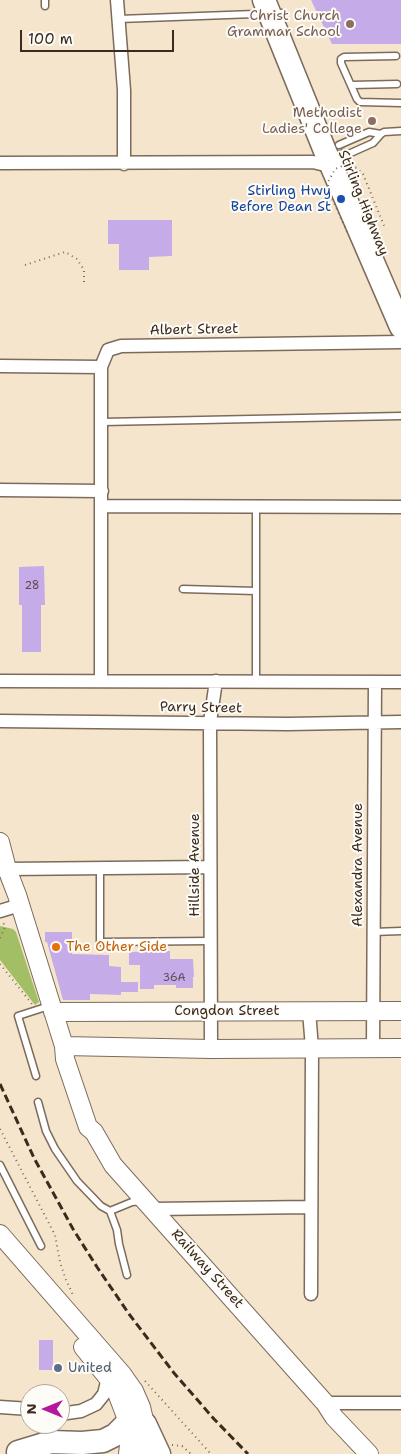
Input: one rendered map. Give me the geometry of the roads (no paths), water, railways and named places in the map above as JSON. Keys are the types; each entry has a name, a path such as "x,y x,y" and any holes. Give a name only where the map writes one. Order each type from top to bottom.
{"highway":[{"name":"Stirling Highway","path":"273,7 330,155 401,327"},
{"name":"Stirling Highway","path":"330,155 401,296"},
{"path":"9,1453 51,1442 82,1443 103,1441 137,1423 162,1451"},
{"path":"9,1453 50,1452 87,1454"}],"street":[{"path":"117,0 124,90 124,164"},
{"path":"0,163 124,164 330,155"},
{"name":"Albert Street","path":"101,366 108,350 121,346 401,342"},
{"path":"0,366 101,366 101,681"},
{"path":"0,490 102,491"},
{"path":"102,506 401,507"},
{"name":"Parry Street","path":"0,681 401,682"},
{"name":"Hillside Avenue","path":"211,1049 210,722 216,681"},
{"name":"Alexandra Avenue","path":"373,1048 375,682"},
{"name":"Parry Street","path":"0,721 288,724 401,722"},
{"name":"Railway Street","path":"0,842 48,1009 64,1046 73,1055 96,1122 94,1132 113,1165 325,1402 334,1417 369,1454"},
{"path":"0,888 6,866 100,868 210,867"},
{"path":"0,904 18,900"},
{"path":"0,911 18,900"},
{"name":"Congdon Street","path":"48,1009 211,1012 401,1011"},
{"path":"309,1011 312,1048 311,1294"},
{"path":"64,1046 211,1049 401,1048"},
{"path":"149,1204 310,1207"},
{"path":"0,1234 99,1357 108,1378 137,1423 142,1454"},
{"path":"0,1250 99,1357 122,1374 134,1391 141,1407 137,1423 130,1436 128,1454"},
{"path":"70,1413 81,1411 96,1404 104,1394 108,1378"},
{"path":"325,1402 401,1402"},
{"name":"Railway Street","path":"325,1402 342,1411 381,1454"},
{"path":"0,1407 20,1408"}],"lane":[{"path":"119,20 273,7"},
{"path":"396,56 344,57 341,59 341,63 360,102 401,102"},
{"path":"351,85 397,84"},
{"path":"330,155 373,143 384,132 401,131"},
{"path":"330,155 370,132 381,134"},
{"path":"102,422 401,416"},
{"path":"256,507 256,681"},
{"path":"183,589 256,591"},
{"path":"100,868 100,942 210,941"},
{"path":"373,932 401,931"},
{"path":"36,1076 18,1016 48,1009"},
{"path":"38,1102 46,1131 55,1150 83,1188 101,1206 110,1211 117,1230 127,1276"},
{"path":"0,1165 3,1179 41,1246"},
{"path":"110,1211 132,1202 149,1204"}],"railway":[{"path":"0,1084 34,1158 73,1229 97,1267 129,1314 174,1373 248,1454"}],"place":[{"name":"Christ Church Grammar School","path":"350,24"},
{"name":"Methodist Ladies' College","path":"372,121"},
{"name":"Stirling Hwy Before Dean St","path":"341,199"},
{"name":"The Other Side","path":"56,947"},
{"name":"United","path":"58,1368"}]}
